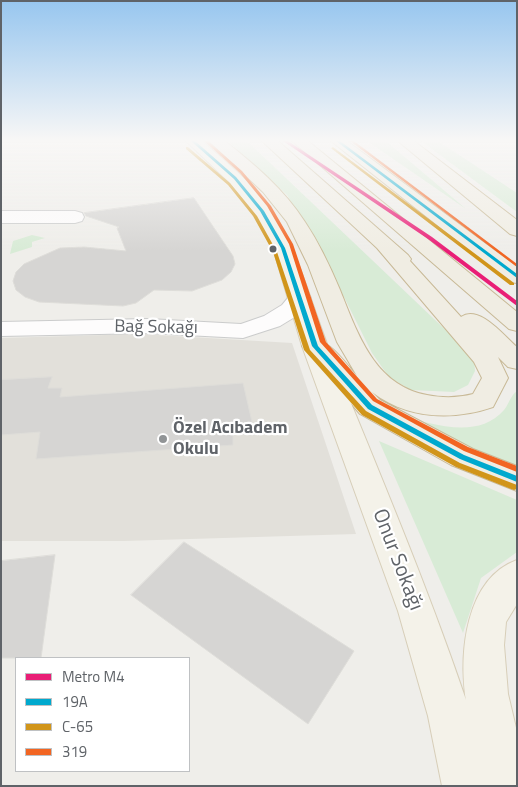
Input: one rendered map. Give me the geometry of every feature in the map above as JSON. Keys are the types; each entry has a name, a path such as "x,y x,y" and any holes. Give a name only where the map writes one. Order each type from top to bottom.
{"highway":[{"path":"260,178 277,196 296,222 325,278 342,323 371,376 391,392 409,401 432,406 464,407 483,400 495,378 486,359 387,248"},
{"path":"310,178 387,248 517,360"},
{"path":"342,178 517,324"},
{"path":"386,178 517,277"},
{"path":"451,178 517,230"},
{"path":"315,346 370,407 462,457 517,479"}],"main road":[{"name":"Onur Sokağı","path":"235,178 262,211 283,248 315,346 417,611 450,716 465,782"},
{"path":"509,786 488,707 483,641 494,604 517,576"}],"street":[{"path":"1,217 75,217"},
{"name":"Bağ Sokağı","path":"1,329 148,326 244,331 272,321 290,310 300,298"}],"shaded area":[{"name":"Özel Acıbadem Okulu","path":"140,334 292,343 356,534 124,541 1,541 1,338"}],"green space":[{"path":"268,178 286,178 474,357 475,371 468,385 454,392 411,390 389,377 372,353 331,271 287,195"},
{"path":"420,178 429,178 466,209"},
{"path":"471,178 494,178 517,193 517,212"},
{"path":"32,235 45,238 32,242 32,247 10,254 13,241"},
{"path":"517,391 517,468 397,415 453,427 481,425 493,419 504,410"},
{"path":"379,441 517,500 517,552 481,578 463,633"}],"building":[{"path":"194,198 233,256 235,264 231,272 222,280 192,291 154,290 136,303 123,306 39,302 25,297 16,290 13,281 16,272 24,264 60,248 84,247 126,251 117,228 119,227 86,216 84,213"},
{"path":"52,377 48,388 62,388 60,397 243,383 255,435 233,434 233,445 36,459 40,432 1,435 1,380"},
{"path":"184,542 354,651 308,724 131,595"},
{"path":"55,555 41,657 1,658 1,561"}],"metro line":[{"name":"M4","path":"340,178 430,238 517,304"}],"transit line":[{"name":"C-65","path":"222,178 255,216 275,252 307,350 364,413 458,465 514,487"},
{"name":"19A","path":"235,178 262,211 283,248 315,346 370,407 462,457 517,479"},
{"name":"319","path":"246,178 269,206 291,244 323,342 375,400 466,449 517,469"},
{"name":"C-65","path":"372,178 512,284"},
{"name":"19A","path":"386,178 517,277"},
{"name":"319","path":"400,178 517,266"}],"place":[{"name":"Özel Acıbadem Okulu","path":"163,439"}]}
